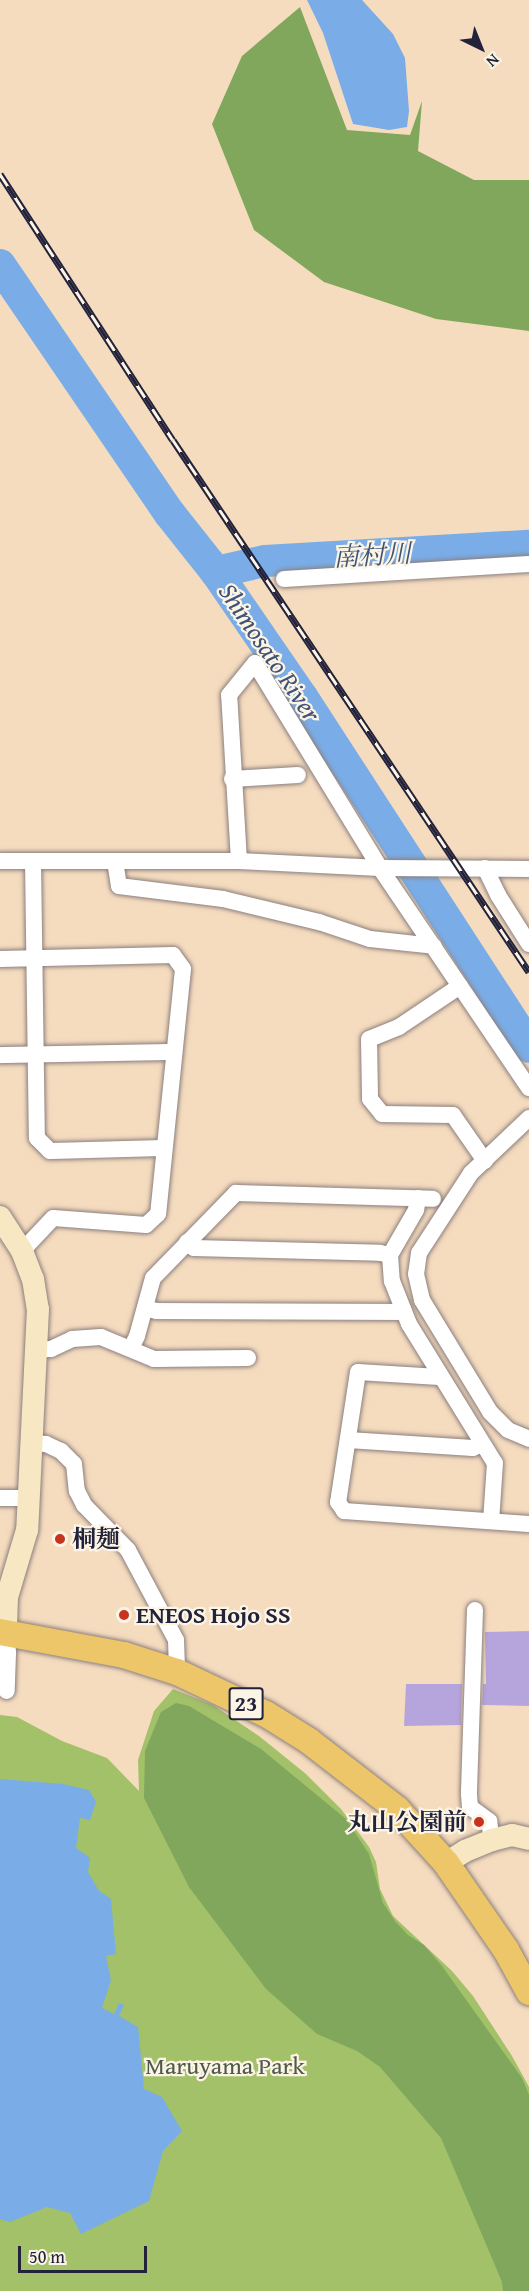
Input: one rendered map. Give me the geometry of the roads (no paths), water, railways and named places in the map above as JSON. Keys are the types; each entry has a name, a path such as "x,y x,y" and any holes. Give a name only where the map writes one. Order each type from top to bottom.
{"main road":[{"name":"23","path":"3,1632 124,1655 177,1672 266,1714 309,1741 397,1809 446,1863 506,1950 529,1992"}],"street":[{"path":"284,579 529,564"},
{"path":"239,861 232,779 229,695 255,663 434,946 529,1088"},
{"path":"232,779 298,775"},
{"path":"0,861 239,861 385,868 529,869"},
{"path":"33,861 37,1138 50,1151 164,1148"},
{"path":"115,861 119,886 223,899 318,922 370,939 434,946"},
{"path":"485,868 498,896 529,944"},
{"path":"0,959 172,955 183,969 158,1214 146,1225 53,1218 22,1251"},
{"path":"460,986 399,1027 369,1039 370,1100 382,1114 453,1115 484,1161"},
{"path":"0,1055 174,1052"},
{"path":"529,1118 471,1173 433,1228 419,1253 416,1274 422,1300 490,1412 508,1430 529,1439"},
{"path":"131,1348 153,1278 236,1193 425,1199 416,1210 390,1255 392,1281 404,1312 439,1377 495,1463 491,1521"},
{"path":"0,1217 22,1251 33,1279 38,1309 27,1530 7,1597 3,1632 7,1691"},
{"path":"188,1242 194,1248 390,1255"},
{"path":"145,1308 157,1311 404,1312"},
{"path":"35,1350 51,1349 72,1339 101,1336 154,1359 248,1358"},
{"path":"439,1377 358,1372 338,1502 344,1511 529,1524"},
{"path":"348,1440 473,1448 482,1444"},
{"path":"31,1443 46,1444 61,1451 74,1464 77,1491 84,1505 128,1550 176,1640 177,1672"},
{"path":"0,1498 29,1497"},
{"path":"475,1610 468,1794 470,1807 489,1821 492,1840"},
{"path":"446,1863 465,1851 492,1840 512,1835 529,1839"}],"water":[{"path":"307,0 362,0 393,34 405,58 409,111 407,127 389,130 353,124 323,33"},
{"path":"0,1779 63,1784 89,1790 96,1802 90,1820 80,1818 76,1848 90,1858 88,1872 99,1891 111,1899 116,1954 106,1956 111,1980 102,2008 114,2014 119,2003 124,2005 119,2016 138,2027 144,2089 162,2097 182,2131 163,2151 149,2201 81,2234 70,2213 47,2207 10,2222 0,2219"}],"waterway":[{"name":"Shimosato River","path":"0,265 170,514 216,572 302,697 529,1047"},
{"name":"南村川","path":"216,572 265,561 529,546"}],"railway":[{"path":"0,174 173,440 529,972"}],"place":[{"name":"桐麺","path":"60,1539"},
{"name":"ENEOS Hojo SS","path":"124,1615"},
{"name":"丸山公園前","path":"479,1822"}],"park label":[{"name":"Maruyama Park","path":"225,2066"}]}
